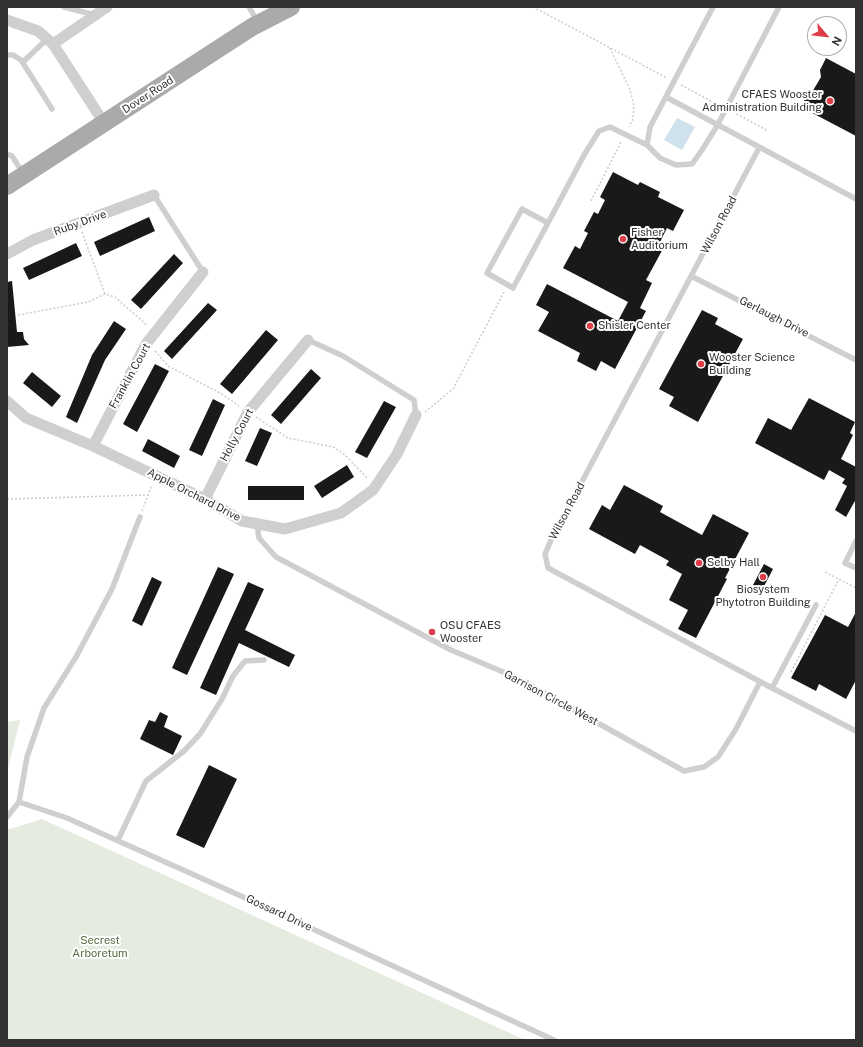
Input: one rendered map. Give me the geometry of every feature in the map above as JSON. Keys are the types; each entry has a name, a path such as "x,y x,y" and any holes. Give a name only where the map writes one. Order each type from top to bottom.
{"main road":[{"name":"Dover Road","path":"7,186 258,24 291,7"}],"street":[{"path":"50,41 96,15 107,7"},
{"path":"7,20 38,31 50,41 104,123"},
{"name":"Ruby Drive","path":"7,254 33,240 154,195"},
{"name":"Franklin Court","path":"93,446 149,340 203,272"},
{"name":"Holly Court","path":"205,499 248,412 308,340"},
{"name":"Apple Orchard Drive","path":"7,401 26,418 93,446 156,475 205,499 242,521 285,529 341,513 373,490 397,454 416,415"}],"lane":[{"path":"64,7 96,15"},
{"path":"250,7 258,24"},
{"path":"647,145 650,128 713,7"},
{"path":"548,223 522,209 487,273 513,288 548,223 584,155 599,131 610,127 647,145 660,158 676,165 692,164 717,126 779,7"},
{"path":"23,62 50,41"},
{"path":"7,55 13,55 23,62 52,109"},
{"path":"666,97 717,126 856,199"},
{"name":"Wilson Road","path":"759,148 550,540 545,554 548,568 760,682 856,731"},
{"path":"7,154 12,156 24,175"},
{"path":"154,195 203,272"},
{"name":"Gerlaugh Drive","path":"692,276 856,360"},
{"path":"308,340 343,356 414,400 416,415"},
{"path":"7,817 19,802 27,757 44,708 76,657 112,589 140,517"},
{"name":"Garrison Circle West","path":"257,524 260,538 276,557 452,650 481,664 515,677 684,771 704,767 718,757 736,729 760,682"},
{"path":"856,541 845,563 856,568"},
{"path":"772,688 816,604"},
{"path":"118,840 146,781 184,752 200,734 222,699 233,676 244,661 264,660"},
{"name":"Gossard Drive","path":"19,802 68,818 118,840 554,1040"}],"path":[{"path":"533,7 768,130"},
{"path":"79,223 105,294"},
{"path":"416,415 427,412 453,389 508,285"},
{"path":"18,315 88,302 105,294 115,298 148,326 149,340 156,352 168,366 222,394 288,438 333,447 344,454 370,482 373,490"},
{"path":"140,517 156,475"},
{"path":"7,499 148,495"},
{"path":"825,572 856,588"},
{"path":"791,672 839,579"}],"green space":[{"path":"20,720 7,772 7,722"},
{"name":"Secrest Arboretum","path":"42,819 525,1040 7,1040 7,830"}],"water":[{"path":"677,118 695,127 682,150 664,140"}],"building":[{"name":"CFAES Wooster Administration Building","path":"826,58 856,74 856,136 801,107 807,95 811,94 821,77 820,70"},
{"name":"Fisher Auditorium","path":"613,172 638,185 640,182 660,192 658,197 684,210 673,231 667,228 659,244 664,247 646,280 652,283 640,308 646,311 615,369 601,361 596,371 577,361 580,353 538,331 549,312 536,305 547,284 618,321 628,302 563,268 575,246 580,249 588,233 584,231 594,212 598,214 605,200 600,197"},
{"path":"149,217 155,231 100,256 94,242"},
{"path":"76,243 82,256 29,280 23,268"},
{"path":"174,254 183,263 141,309 131,300"},
{"path":"12,281 17,332 23,332 24,339 29,345 7,347 7,282"},
{"path":"208,303 217,310 172,359 164,351"},
{"name":"Wooster Science Building","path":"702,310 718,318 715,324 743,339 698,422 669,406 674,397 659,389"},
{"path":"114,321 126,329 105,360 77,423 66,417 92,355"},
{"path":"266,330 278,340 232,394 220,384"},
{"path":"155,364 169,371 137,432 123,424"},
{"path":"311,369 321,378 281,424 271,415"},
{"path":"32,372 61,396 52,407 23,383"},
{"path":"809,398 855,422 850,433 853,435 841,459 856,467 856,499 846,517 835,510 847,486 842,483 845,479 829,470 824,480 755,443 768,418 791,430"},
{"path":"213,399 225,405 202,456 189,450"},
{"path":"384,401 396,407 367,458 355,452"},
{"path":"260,428 272,433 257,466 245,461"},
{"path":"148,439 180,456 174,468 142,451"},
{"path":"347,465 354,477 322,498 314,486"},
{"name":"Selby Hall","path":"624,485 663,506 660,512 702,535 713,514 749,533 696,638 678,629 688,610 669,600 682,574 666,565 669,561 640,545 635,554 589,529 602,505 610,510"},
{"path":"248,486 304,486 304,500 248,500"},
{"name":"Biosystem Phytotron Building","path":"764,564 773,569 762,590 753,585"},
{"path":"218,567 234,574 187,675 172,668"},
{"path":"152,577 162,582 142,626 132,621"},
{"path":"248,582 264,589 245,630 295,655 289,667 239,643 216,695 200,688"},
{"path":"856,612 856,680 846,699 819,684 816,691 791,678 825,615 848,627"},
{"path":"160,712 168,716 164,727 182,736 173,755 140,739 149,720 155,722"},
{"path":"209,765 237,779 204,848 176,835"}],"place":[{"name":"CFAES Wooster Administration Building","path":"830,101"},
{"name":"Fisher Auditorium","path":"623,239"},
{"name":"Shisler Center","path":"590,326"},
{"name":"Wooster Science Building","path":"701,364"},
{"name":"Selby Hall","path":"699,563"},
{"name":"Biosystem Phytotron Building","path":"763,577"},
{"name":"OSU CFAES Wooster","path":"432,632"}]}
